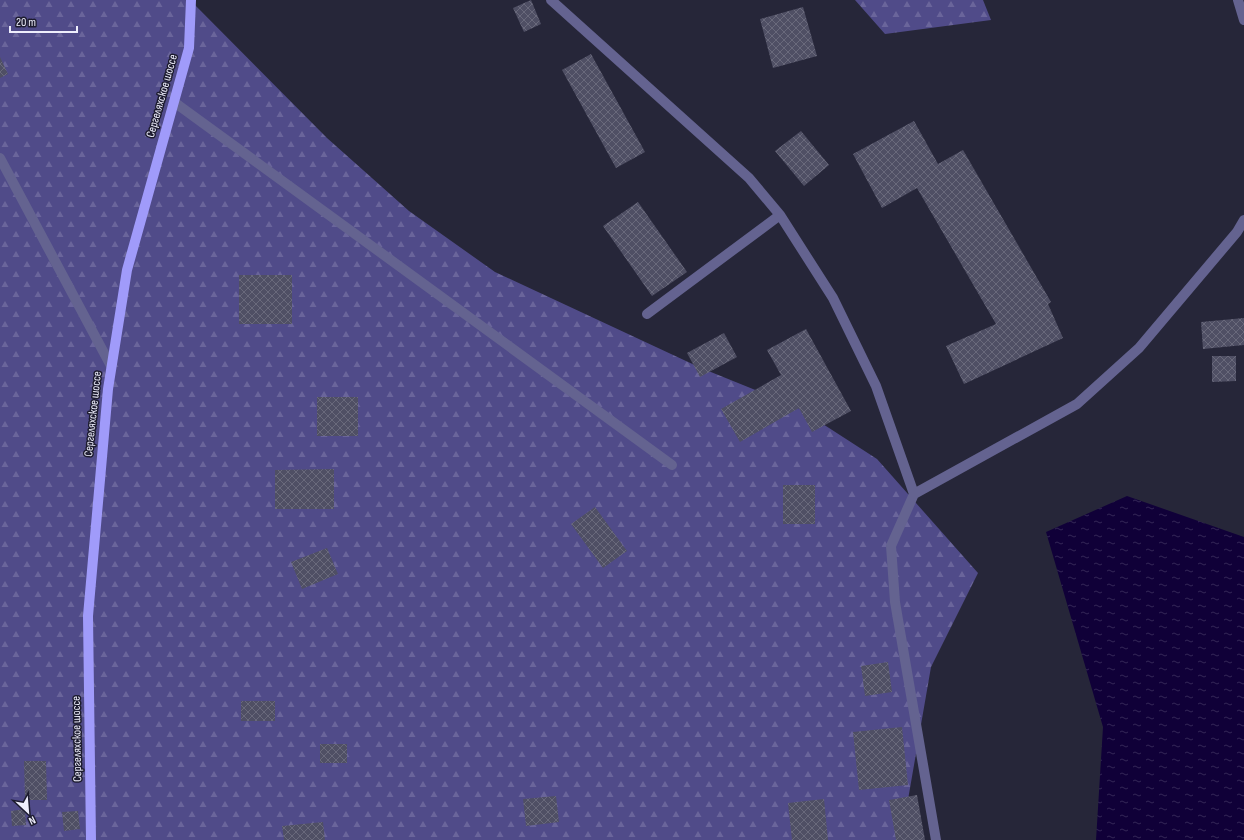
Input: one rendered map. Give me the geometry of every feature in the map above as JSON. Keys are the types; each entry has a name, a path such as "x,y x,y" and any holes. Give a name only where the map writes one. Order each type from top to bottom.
{"main road":[{"name":"Сергеляхское шоссе","path":"91,840 88,616 108,389 127,270 189,48 191,0"}],"street":[{"path":"551,0 749,178 780,215 833,298 876,386 914,494"},
{"path":"1238,0 1244,20"},
{"path":"174,102 672,465"},
{"path":"0,158 112,366"},
{"path":"647,314 780,215"},
{"path":"936,840 895,602 891,546 914,494 1077,404 1140,348 1237,232 1244,220"}],"green space":[{"path":"0,0 190,0 327,138 409,211 495,272 701,368 795,406 877,459 978,573 931,667 901,840 0,840"},
{"path":"855,0 983,0 991,20 885,34"}],"water":[{"path":"1127,496 1244,537 1244,840 1096,840 1103,727 1046,532"}],"building":[{"path":"531,0 541,24 524,32 513,8"},
{"path":"803,7 817,56 773,68 760,19"},
{"path":"591,54 645,152 616,168 562,70"},
{"path":"0,57 8,74 0,78"},
{"path":"914,121 938,164 963,150 1051,302 1048,304 1063,338 964,384 946,346 996,324 917,188 882,208 853,154"},
{"path":"801,131 829,165 804,186 775,151"},
{"path":"638,202 687,272 652,296 603,226"},
{"path":"239,275 292,275 292,324 239,324"},
{"path":"1244,318 1244,345 1203,349 1201,322"},
{"path":"806,329 851,411 812,432 799,408 740,442 721,409 781,375 767,350"},
{"path":"724,333 737,357 700,377 687,353"},
{"path":"1212,356 1236,356 1236,381 1212,382"},
{"path":"317,397 358,397 358,436 317,436"},
{"path":"334,469 334,509 275,509 275,470"},
{"path":"783,485 815,485 815,524 783,524"},
{"path":"595,507 627,551 603,568 571,524"},
{"path":"327,548 338,574 302,589 291,562"},
{"path":"888,662 892,692 865,696 861,666"},
{"path":"241,701 275,701 275,721 241,721"},
{"path":"902,727 908,785 859,790 853,732"},
{"path":"320,744 347,744 347,763 320,763"},
{"path":"24,761 46,761 47,800 25,800"},
{"path":"917,795 925,840 896,840 889,800"},
{"path":"556,796 559,822 526,826 523,799"},
{"path":"824,799 828,840 792,840 788,803"},
{"path":"25,809 26,825 12,826 11,811"},
{"path":"78,811 80,829 64,831 62,812"},
{"path":"323,822 325,840 284,840 282,826"}]}
